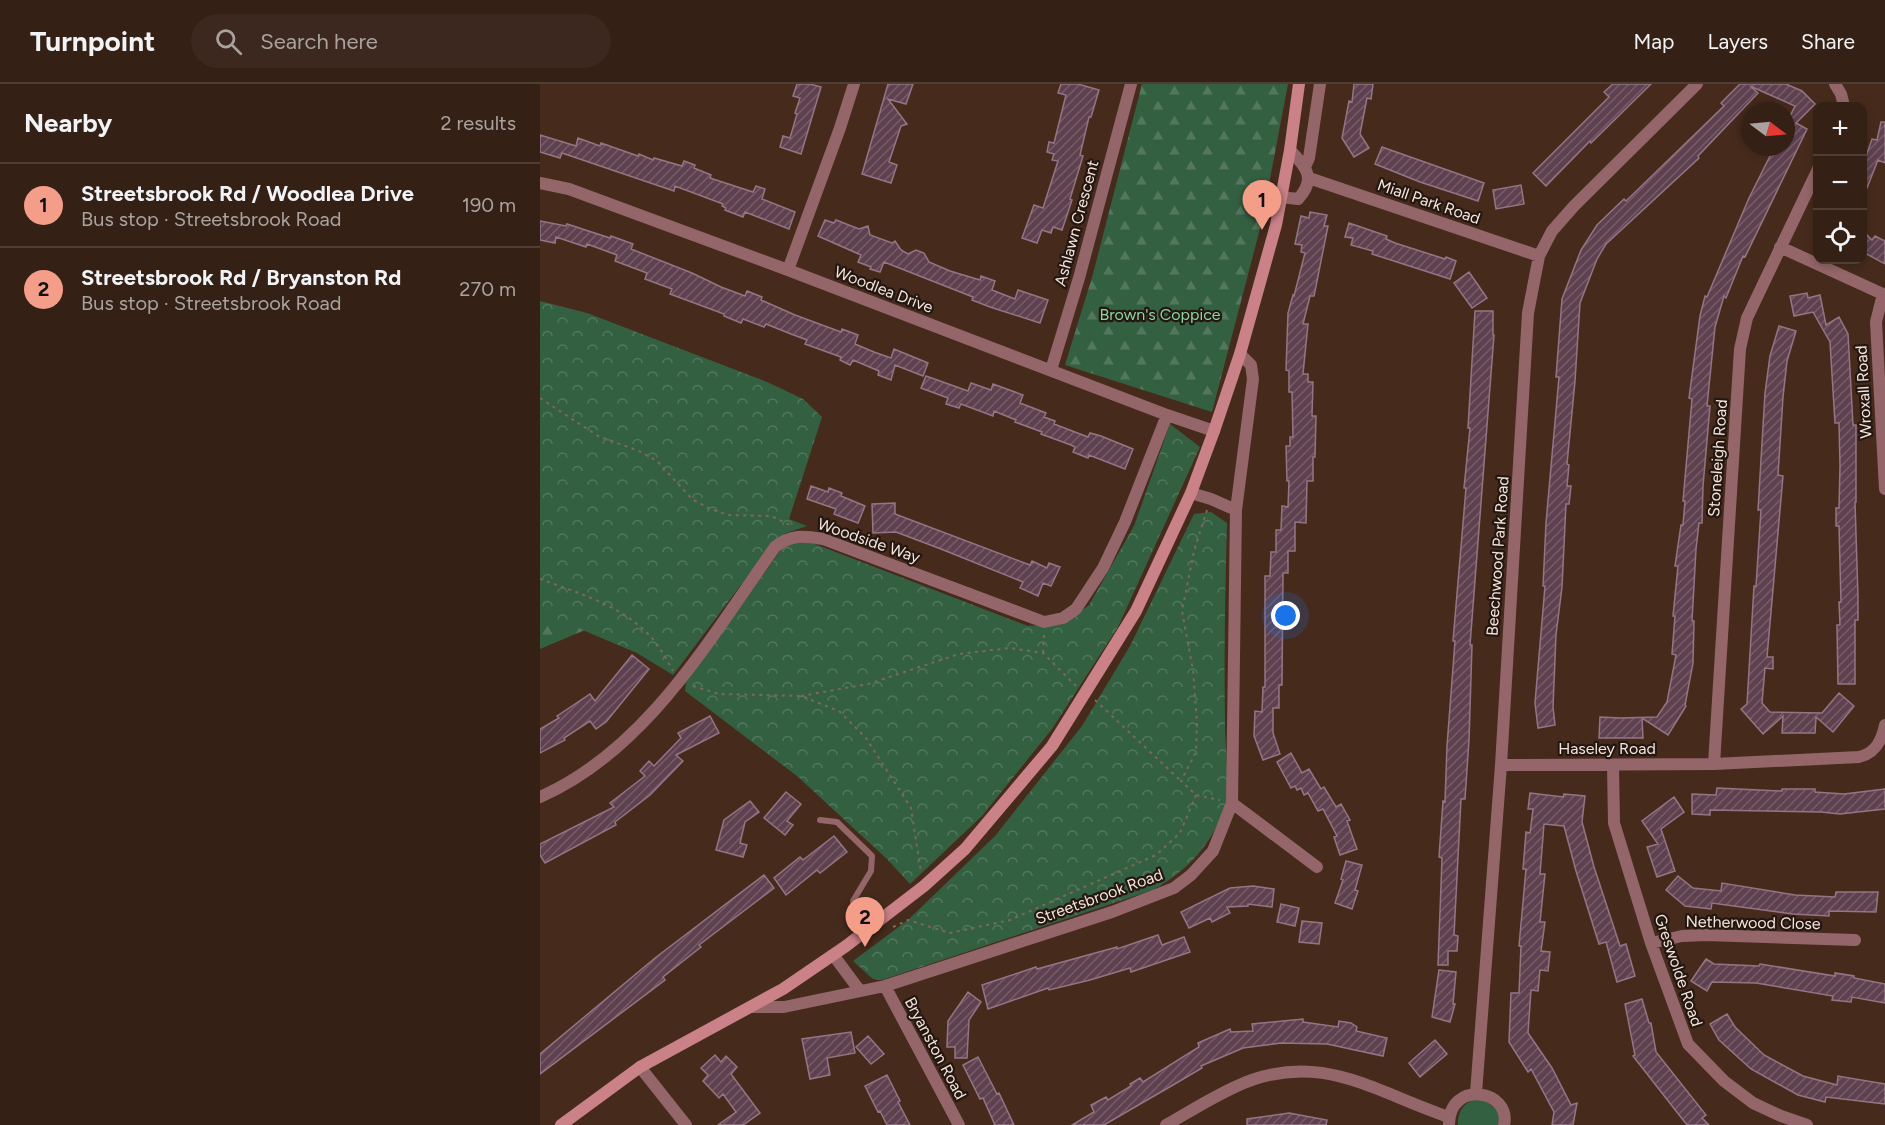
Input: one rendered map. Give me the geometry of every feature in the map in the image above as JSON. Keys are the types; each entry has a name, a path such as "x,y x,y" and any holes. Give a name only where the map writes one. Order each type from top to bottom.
{"main road":[{"name":"Streetsbrook Road","path":"561,1125 640,1067 753,1007 834,956 924,886 965,849 1009,800 1052,746 1136,611 1191,493 1240,354 1276,225 1299,84"}],"street":[{"path":"788,270 854,84"},
{"name":"Ashlawn Crescent","path":"1051,370 1079,278 1131,84"},
{"path":"1281,197 1298,199 1305,192 1320,84"},
{"name":"Beechwood Park Road","path":"1476,1093 1501,765 1528,313 1539,256 1552,231 1574,206 1697,84"},
{"path":"1835,84 1843,102"},
{"name":"Miall Park Road","path":"1290,150 1307,172 1539,256"},
{"name":"Stoneleigh Road","path":"1714,764 1740,349 1747,318 1813,179"},
{"name":"Woodlea Drive","path":"540,183 569,189 1167,415 1214,430"},
{"path":"1780,247 1884,294"},
{"name":"Wroxall Road","path":"1884,294 1876,322 1885,489"},
{"name":"Streetsbrook Road","path":"753,1007 784,1007 885,986 1112,912 1174,888 1191,875 1213,850 1232,803 1236,510 1253,379 1251,365 1240,354"},
{"path":"1044,622 1063,618 1076,609 1103,568 1125,522 1167,415"},
{"path":"1191,493 1236,510"},
{"name":"Woodside Way","path":"540,797 580,775 624,740 679,681 783,540 800,535 823,539 1044,622"},
{"path":"1714,764 1859,757 1867,755 1882,740 1885,724"},
{"name":"Haseley Road","path":"1501,765 1714,764"},
{"name":"Greswolde Road","path":"1612,765 1614,823 1651,943 1688,1044 1724,1081 1753,1103 1807,1125"},
{"path":"1232,803 1317,867"},
{"name":"Netherwood Close","path":"1651,943 1682,936 1706,935 1855,940"},
{"path":"834,956 860,991"},
{"name":"Bryanston Road","path":"885,986 959,1125"},
{"path":"640,1067 686,1125"},
{"path":"1166,1125 1236,1087 1272,1074 1310,1071 1358,1081 1449,1121 1452,1108 1466,1095 1476,1093 1490,1096 1501,1106 1504,1125"}],"lane":[{"path":"820,820 837,822 872,856 871,871 853,901 857,915 867,930"}],"path":[{"path":"540,398 598,436 639,451 657,461 693,499 710,509 729,515 771,516 792,525"},
{"path":"1181,781 1196,752 1197,724 1193,669 1182,610 1194,551 1211,499"},
{"path":"540,579 601,602 632,619 652,637 679,681 719,694 801,696 868,684 959,654 1010,648 1042,653 1085,694 1100,702 1129,733 1196,795 1232,803"},
{"path":"1042,653 1044,622"},
{"path":"801,696 838,711 866,738 911,808 924,886"},
{"path":"888,929 908,920 950,933 1010,920 1156,855 1180,833 1196,795"}],"green space":[{"name":"Brown's Coppice","path":"1142,84 1288,84 1262,221 1212,412 1065,365 1093,274"},
{"path":"540,301 587,313 767,382 803,399 822,417 789,519 807,526 786,533 774,541 673,675 637,653 540,612"},
{"path":"1170,424 1200,447 1118,627 1052,729 982,816 910,884 887,859 797,776 685,691 686,682 783,547 792,542 807,541 1028,626 1065,623 1089,605 1134,526"},
{"path":"1211,512 1227,523 1225,724 1227,790 1225,806 1206,845 1188,865 1153,890 882,980 873,979 853,961 908,920 995,836 1082,726 1130,646 1194,514"},
{"path":"540,612 585,630 540,649"},
{"path":"1475,1099 1484,1100 1499,1111 1500,1125 1458,1125 1462,1109"}],"building":[{"path":"797,84 821,87 801,154 780,147 783,136 790,138 797,114 795,113 800,98 793,96"},
{"path":"888,84 913,84 906,104 888,99 907,124 901,126 889,162 897,165 891,183 862,174"},
{"path":"1061,84 1078,84 1099,90 1091,117 1089,117 1080,155 1083,156 1062,230 1053,227 1051,233 1042,230 1037,243 1022,238 1034,205 1043,208 1058,161 1052,160 1054,154 1047,152 1049,142 1054,143 1066,95 1058,93"},
{"path":"1354,84 1373,84 1371,99 1367,98 1360,134 1369,148 1354,157 1342,138 1349,101 1352,102"},
{"path":"1613,84 1651,84 1546,186 1533,173 1609,97 1604,92"},
{"path":"1740,84 1786,84 1802,91 1813,102 1813,106 1796,123 1807,129 1795,154 1795,102 1786,102 1750,86 1758,93 1749,102 1741,102 1741,111 1698,156 1699,158 1606,244 1597,259 1580,303 1567,464 1569,465 1567,486 1571,486 1569,504 1566,504 1562,587 1556,635 1553,707 1555,725 1538,728 1535,703 1545,586 1543,586 1546,523 1559,377 1556,377 1562,299 1581,250 1597,225 1624,199 1626,201 1724,106 1721,103"},
{"path":"1881,122 1885,122 1885,163 1878,160 1867,188 1867,153 1872,139 1877,140"},
{"path":"540,135 576,146 578,138 600,146 601,143 638,156 639,154 653,160 654,158 682,166 684,161 711,175 710,178 753,192 756,186 765,189 762,199 795,212 789,229 745,212 743,217 725,210 723,204 675,186 674,191 562,153 560,158 540,152"},
{"path":"1382,147 1484,183 1478,201 1375,164"},
{"path":"1770,156 1794,156 1745,257 1743,256 1726,298 1724,296 1715,327 1707,406 1710,406 1702,523 1699,523 1696,549 1692,621 1694,621 1693,663 1686,706 1668,735 1642,718 1643,738 1599,738 1600,717 1657,717 1667,702 1676,655 1672,654 1678,566 1675,566 1681,525 1683,525 1692,399 1689,398 1700,316 1705,296 1707,297 1749,198"},
{"path":"1521,185 1524,204 1496,209 1493,190"},
{"path":"1310,212 1327,215 1324,226 1328,226 1314,296 1310,296 1303,324 1308,324 1303,374 1308,374 1308,382 1313,382 1312,416 1316,416 1313,481 1307,481 1306,523 1295,522 1295,551 1288,551 1288,573 1283,573 1282,685 1279,685 1279,708 1273,708 1273,733 1280,754 1263,760 1254,736 1255,711 1262,712 1263,687 1265,687 1265,576 1270,576 1271,552 1276,552 1276,530 1281,530 1282,506 1288,507 1289,481 1287,481 1286,446 1290,446 1290,437 1293,437 1292,392 1289,392 1289,371 1286,370 1288,313 1305,253 1301,252 1302,245 1295,244 1301,216 1309,218"},
{"path":"825,220 834,223 836,220 859,229 868,226 870,235 892,243 895,241 901,250 908,254 916,250 924,253 929,262 950,271 980,280 981,276 995,281 992,290 1015,299 1018,290 1048,300 1040,323 972,300 973,297 884,262 880,272 870,269 871,267 858,262 861,255 818,236"},
{"path":"540,221 566,226 567,224 610,238 611,236 633,244 631,249 721,287 745,296 747,291 795,315 841,332 842,329 858,335 855,344 874,352 891,358 894,349 928,363 923,376 895,365 891,380 878,375 879,371 853,360 850,365 840,360 841,357 805,344 807,340 766,324 764,327 743,319 741,323 724,314 670,294 672,289 645,279 647,273 615,261 617,255 587,244 586,247 556,237 555,243 540,240"},
{"path":"1349,223 1387,236 1386,239 1395,243 1456,261 1450,279 1351,245 1353,238 1345,237"},
{"path":"1867,235 1872,240 1875,236 1885,241 1885,264 1867,254"},
{"path":"1469,272 1487,298 1472,308 1454,283"},
{"path":"1807,293 1808,298 1820,295 1826,325 1839,317 1848,334 1853,425 1856,425 1858,620 1855,620 1855,684 1838,684 1837,625 1840,625 1839,602 1841,602 1839,526 1836,526 1836,508 1839,508 1839,423 1835,423 1830,342 1813,312 1794,316 1790,296"},
{"path":"1475,311 1493,311 1494,335 1470,645 1472,645 1469,740 1465,799 1461,799 1454,935 1458,936 1457,951 1448,951 1448,965 1438,965 1442,858 1439,857 1443,801 1445,802 1455,641 1453,641 1470,428 1468,428"},
{"path":"1779,326 1796,331 1787,361 1783,397 1778,475 1783,476 1767,657 1773,657 1773,669 1765,668 1762,703 1770,712 1822,713 1839,693 1854,706 1833,732 1816,717 1815,733 1782,733 1783,716 1763,734 1741,709 1747,704 1754,586 1756,586 1765,393 1770,356"},
{"path":"926,376 968,391 971,383 991,390 993,384 1023,395 1020,403 1046,413 1044,417 1055,421 1054,424 1088,437 1090,433 1101,436 1133,449 1125,469 1089,455 1088,458 1073,452 1075,447 1041,434 1042,432 994,411 993,416 961,404 959,408 946,404 948,398 921,388"},
{"path":"811,486 828,492 829,488 865,506 858,523 834,514 836,509 807,499"},
{"path":"895,503 895,514 1030,565 1032,561 1047,568 1049,563 1060,567 1051,586 1043,583 1038,596 1020,588 1023,582 941,549 896,532 873,533 872,504"},
{"path":"632,655 649,669 606,722 596,729 590,721 564,738 565,740 540,753 540,729 559,718 557,716 590,694 595,701"},
{"path":"710,716 719,733 676,755 683,761 650,795 615,822 616,825 545,863 540,855 540,844 614,807 610,803 645,776 640,771 649,761 654,766 681,738 678,733"},
{"path":"1291,753 1302,773 1309,769 1321,789 1324,787 1336,807 1341,804 1350,820 1347,821 1357,849 1340,855 1334,837 1337,836 1323,809 1318,811 1308,793 1304,795 1301,788 1297,790 1295,786 1291,788 1277,762"},
{"path":"1717,788 1782,791 1782,789 1815,789 1815,792 1844,794 1885,789 1885,809 1840,814 1710,810 1710,815 1692,814 1692,794 1716,795"},
{"path":"786,792 801,804 787,821 793,825 785,835 764,818"},
{"path":"1530,793 1563,797 1564,794 1585,796 1582,822 1594,867 1620,946 1626,944 1635,976 1617,982 1606,942 1599,944 1564,826 1544,824 1540,874 1545,874 1540,922 1545,922 1541,951 1550,952 1548,971 1540,970 1538,991 1531,990 1528,1033 1552,1068 1571,1105 1577,1103 1573,1125 1552,1125 1554,1112 1531,1069 1528,1072 1509,1042 1511,993 1519,993 1521,946 1519,946 1526,869 1523,869 1526,832 1530,833 1533,809 1528,809"},
{"path":"1674,797 1684,812 1661,829 1675,871 1657,877 1647,847 1658,844 1642,821"},
{"path":"750,801 759,812 745,822 740,843 747,845 743,857 716,850 724,820"},
{"path":"834,836 847,852 820,873 817,870 786,895 774,878 800,857 803,860"},
{"path":"1346,861 1362,865 1355,890 1358,891 1352,909 1335,903 1343,880 1341,879"},
{"path":"764,875 774,888 699,945 701,947 663,977 665,980 540,1074 540,1054 655,958"},
{"path":"1678,876 1693,888 1721,891 1722,883 1795,895 1835,897 1836,892 1878,892 1876,912 1829,911 1829,916 1793,914 1712,903 1711,909 1685,906 1666,890"},
{"path":"1253,886 1274,889 1272,907 1248,904 1248,906 1227,907 1230,913 1212,922 1210,918 1189,928 1181,912 1230,888"},
{"path":"1281,904 1299,908 1295,926 1277,922"},
{"path":"1302,921 1322,923 1319,944 1299,942"},
{"path":"1158,935 1162,945 1184,937 1190,952 1131,972 1130,968 1049,990 1048,988 988,1009 982,985 1036,967 1037,969 1117,947 1117,949"},
{"path":"1706,959 1714,964 1759,966 1760,964 1835,976 1835,973 1854,976 1854,978 1885,984 1885,1003 1852,997 1851,1002 1832,1000 1833,996 1756,983 1712,982 1707,991 1691,981"},
{"path":"1439,970 1456,972 1453,1004 1455,1004 1450,1022 1432,1017"},
{"path":"968,992 981,1002 969,1020 967,1058 955,1058 955,1047 947,1047 948,1021"},
{"path":"1642,999 1649,1023 1651,1023 1656,1052 1706,1115 1702,1118 1709,1125 1687,1125 1633,1056 1635,1055 1625,1004"},
{"path":"1727,1014 1735,1027 1764,1055 1803,1076 1837,1085 1838,1076 1885,1084 1885,1104 1826,1097 1825,1102 1798,1095 1751,1069 1719,1040 1710,1024"},
{"path":"1303,1019 1303,1022 1338,1027 1339,1021 1351,1023 1357,1027 1356,1031 1387,1038 1383,1056 1327,1044 1281,1043 1243,1048 1201,1066 1202,1068 1104,1125 1072,1125 1094,1112 1091,1105 1106,1097 1108,1100 1140,1078 1143,1082 1199,1047 1198,1043 1230,1029 1231,1032 1253,1031 1252,1024"},
{"path":"851,1032 855,1053 827,1058 830,1075 810,1079 802,1039"},
{"path":"868,1036 884,1054 871,1064 856,1047"},
{"path":"1435,1040 1447,1054 1420,1077 1409,1063"},
{"path":"715,1055 721,1062 726,1056 737,1067 731,1074 760,1113 743,1125 718,1125 736,1112 723,1094 719,1098 703,1081 708,1075 701,1068"},
{"path":"978,1057 1014,1125 995,1125 983,1098 980,1099 963,1065"},
{"path":"887,1075 910,1125 887,1125 865,1086"},
{"path":"1289,1113 1327,1120 1326,1125 1247,1125 1247,1119"}],"place":[{"name":"Streetsbrook Rd / Woodlea Drive","path":"1262,230"},
{"name":"Streetsbrook Rd / Bryanston Rd","path":"865,947"}]}
